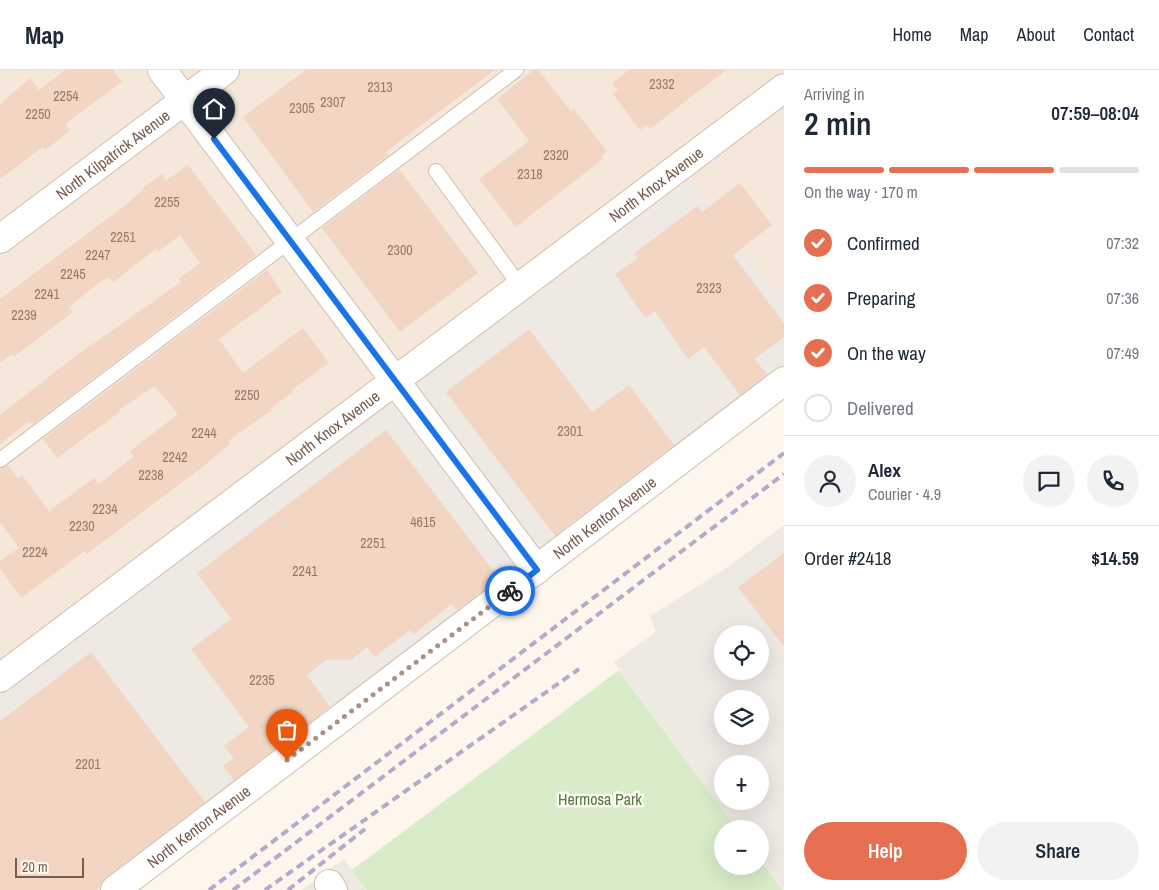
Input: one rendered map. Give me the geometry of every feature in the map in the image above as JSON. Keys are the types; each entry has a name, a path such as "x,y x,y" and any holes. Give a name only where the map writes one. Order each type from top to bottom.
{"street":[{"path":"162,70 537,570"},
{"name":"North Kilpatrick Avenue","path":"0,239 225,70"},
{"name":"North Knox Avenue","path":"0,678 784,88"},
{"name":"North Kenton Avenue","path":"115,890 784,381"}],"lane":[{"path":"0,460 291,242 516,70"},
{"path":"436,171 520,286"}],"shaded area":[{"path":"0,70 784,70 784,301 690,179 0,694"},
{"path":"690,179 784,301 784,393 128,890 0,890 0,694"},
{"path":"784,525 784,890 769,871 769,820 730,820 723,810 769,810 769,755 714,755 714,798 614,662 656,632 650,616 722,571"},
{"path":"344,859 367,890 302,890"}],"green space":[{"name":"Hermosa Park","path":"619,670 714,798 714,810 723,810 730,820 714,820 714,875 769,875 769,871 783,890 367,890 352,870"}],"building":[{"path":"65,70 113,70 122,82 65,124 70,131 45,150 43,147 0,179 0,104 30,78 39,90"},
{"path":"306,70 495,70 386,152 389,155 313,212 243,117"},
{"path":"533,70 538,70 571,111 574,109 607,151 601,156 603,159 516,227 479,179 529,141 497,99"},
{"path":"629,70 726,70 650,129 646,125 640,130 613,94 618,90 612,83"},
{"path":"188,165 256,255 32,425 30,422 24,425 0,444 0,415 73,358 181,282 179,279 200,263 180,235 158,252 156,249 113,282 109,277 100,282 69,307 73,312 14,357 12,354 0,363 0,299 123,207 143,188 162,174 166,181"},
{"path":"399,169 478,273 400,332 322,228"},
{"path":"740,183 772,225 733,255 784,323 784,337 755,359 767,375 740,395 704,347 688,359 655,311 645,318 615,274 638,258 634,253 697,206 702,212"},
{"path":"267,270 282,292 219,339 243,373 303,328 329,363 292,390 293,392 271,408 272,410 228,441 230,444 201,468 87,554 85,551 21,598 0,568 0,561 19,548 0,522 0,469 8,465 18,479 22,475 49,511 94,478 99,484 134,456 130,451 178,414 155,386 119,410 120,412 57,458 43,439"},
{"path":"529,329 592,412 629,385 674,445 555,536 446,392"},
{"path":"386,430 499,578 457,610 452,604 414,634 411,630 374,657 367,647 351,660 326,660 307,675 330,707 234,780 223,766 234,758 224,746 249,727 191,649 231,619 197,573"},
{"path":"784,553 784,647 769,625 738,587"},
{"path":"91,652 205,802 106,878 97,890 0,890 0,721"}],"railway":[{"path":"209,890 784,453"},
{"path":"233,890 784,474"},
{"path":"265,890 579,669"},
{"path":"288,890 365,829"}],"way so far":[{"path":"287,760 510,591"}],"route":[{"path":"214,139 537,570 510,591"}]}
